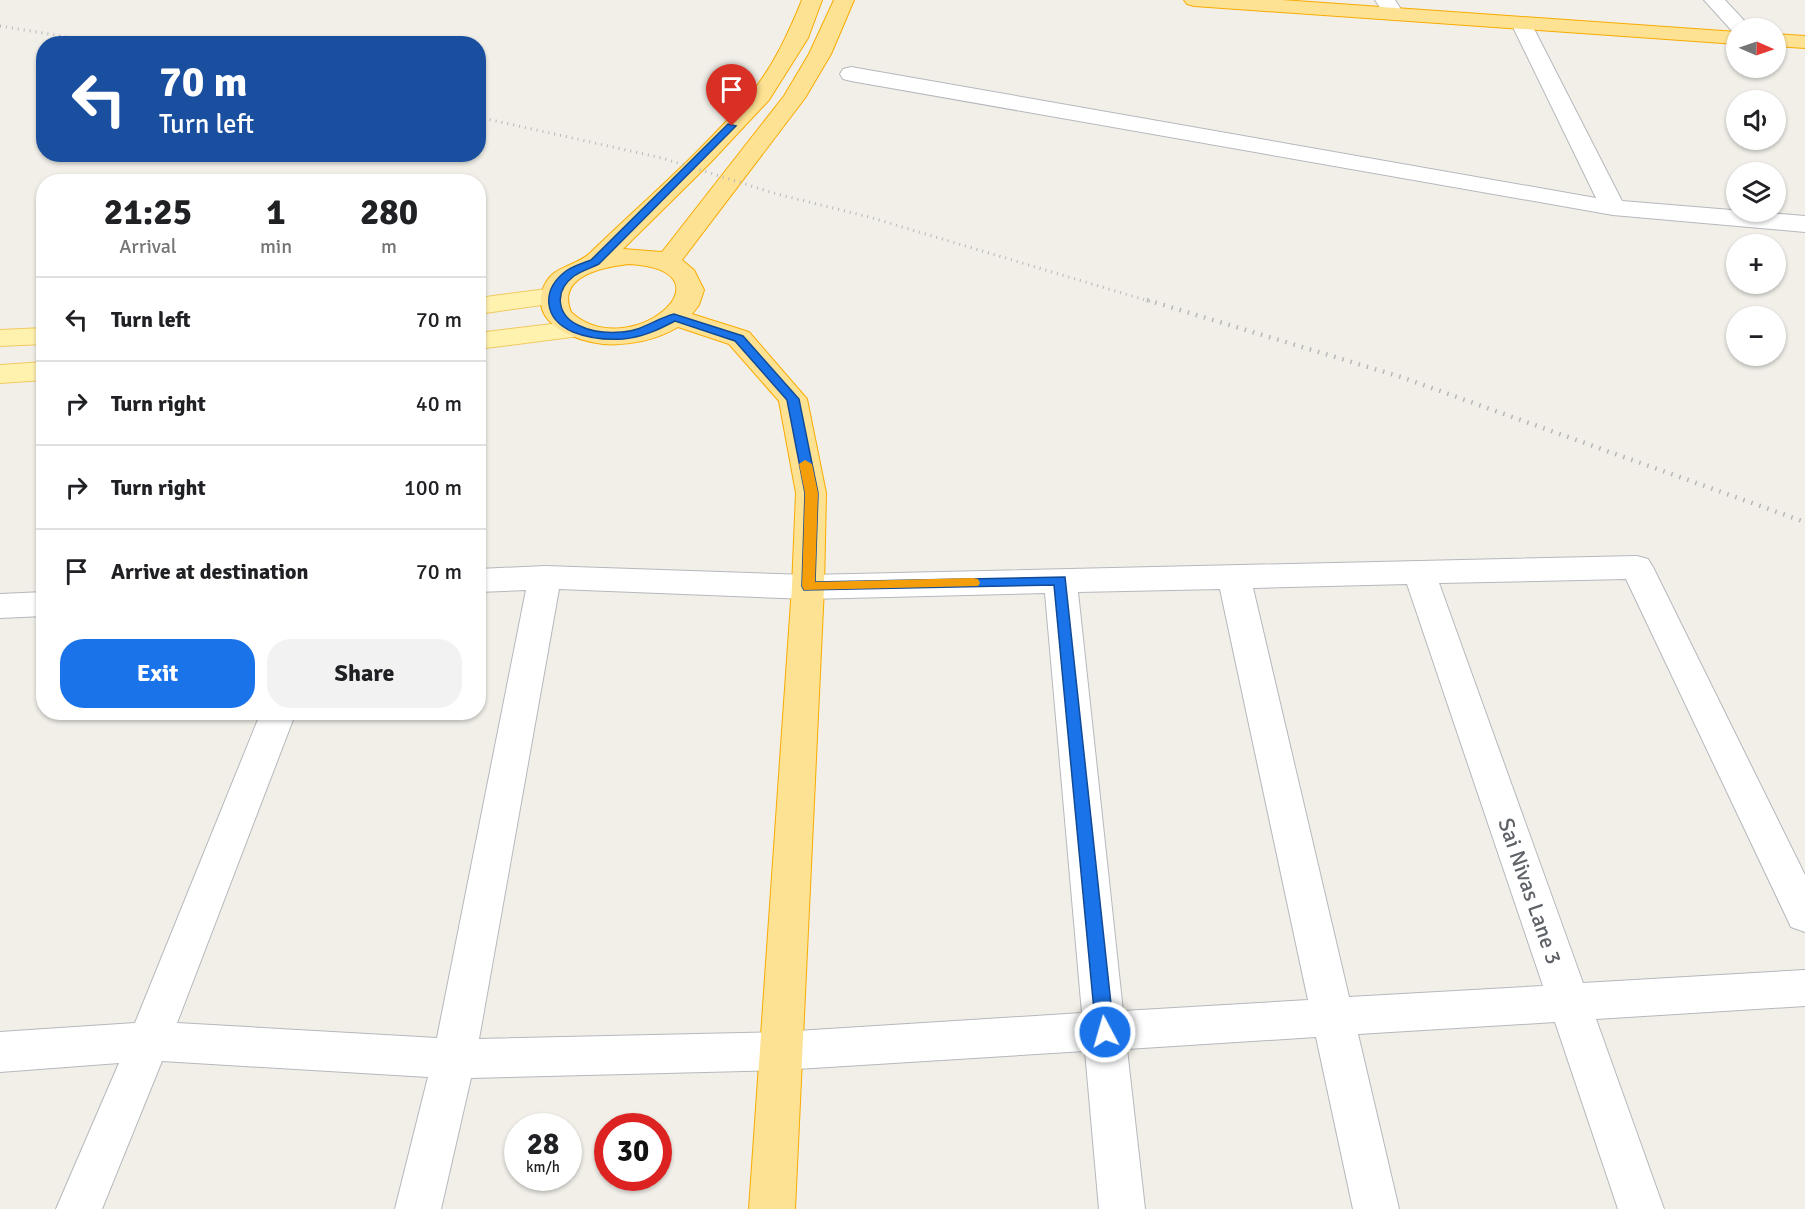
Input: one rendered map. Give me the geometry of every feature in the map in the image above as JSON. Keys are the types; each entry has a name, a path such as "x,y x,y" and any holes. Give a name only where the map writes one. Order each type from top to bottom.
{"highway":[{"path":"595,262 702,158 761,95 797,38 812,0"},
{"path":"667,263 794,98 820,54 844,0"},
{"path":"1194,0 1389,7 1521,23 1726,37"},
{"path":"1786,41 1805,42"},
{"path":"629,256 667,263 682,272 690,284 690,297 682,311 646,331 622,335 598,334 577,329 563,320 555,309 554,296 560,284 571,273 595,262 629,256"},
{"path":"674,317 739,338 793,399 811,493 808,586 772,1209"}],"main road":[{"path":"486,305 554,296"},
{"path":"486,340 577,329"},
{"path":"0,338 36,336"},
{"path":"0,374 36,372"}],"street":[{"path":"1714,0 1731,18"},
{"path":"1521,23 1613,208"},
{"path":"851,74 1613,208 1805,224"},
{"path":"486,581 545,577 808,586 1638,567 1805,915"},
{"name":"Sai Nivas Lane 3","path":"1419,572 1641,1209"},
{"path":"1234,576 1376,1209"},
{"path":"418,1209 454,1059 545,577"},
{"path":"1060,580 1122,1209"},
{"path":"0,606 36,604"},
{"path":"79,1209 149,1041 276,720"},
{"path":"0,1052 149,1041 454,1059 781,1051 1805,987"}],"railway":[{"path":"0,26 61,36"},
{"path":"486,119 662,158 777,194 869,217 1152,302"},
{"path":"1147,300 1401,377 1805,522"}],"slow traffic":[{"path":"805,464 811,493 808,586 973,583"}],"route":[{"path":"732,126 595,262 571,273 560,284 554,296 555,309 563,320 577,329 598,334 622,335 646,331 667,323 674,317 739,338 793,399 811,493 808,586 1060,580 1105,1032"}]}
